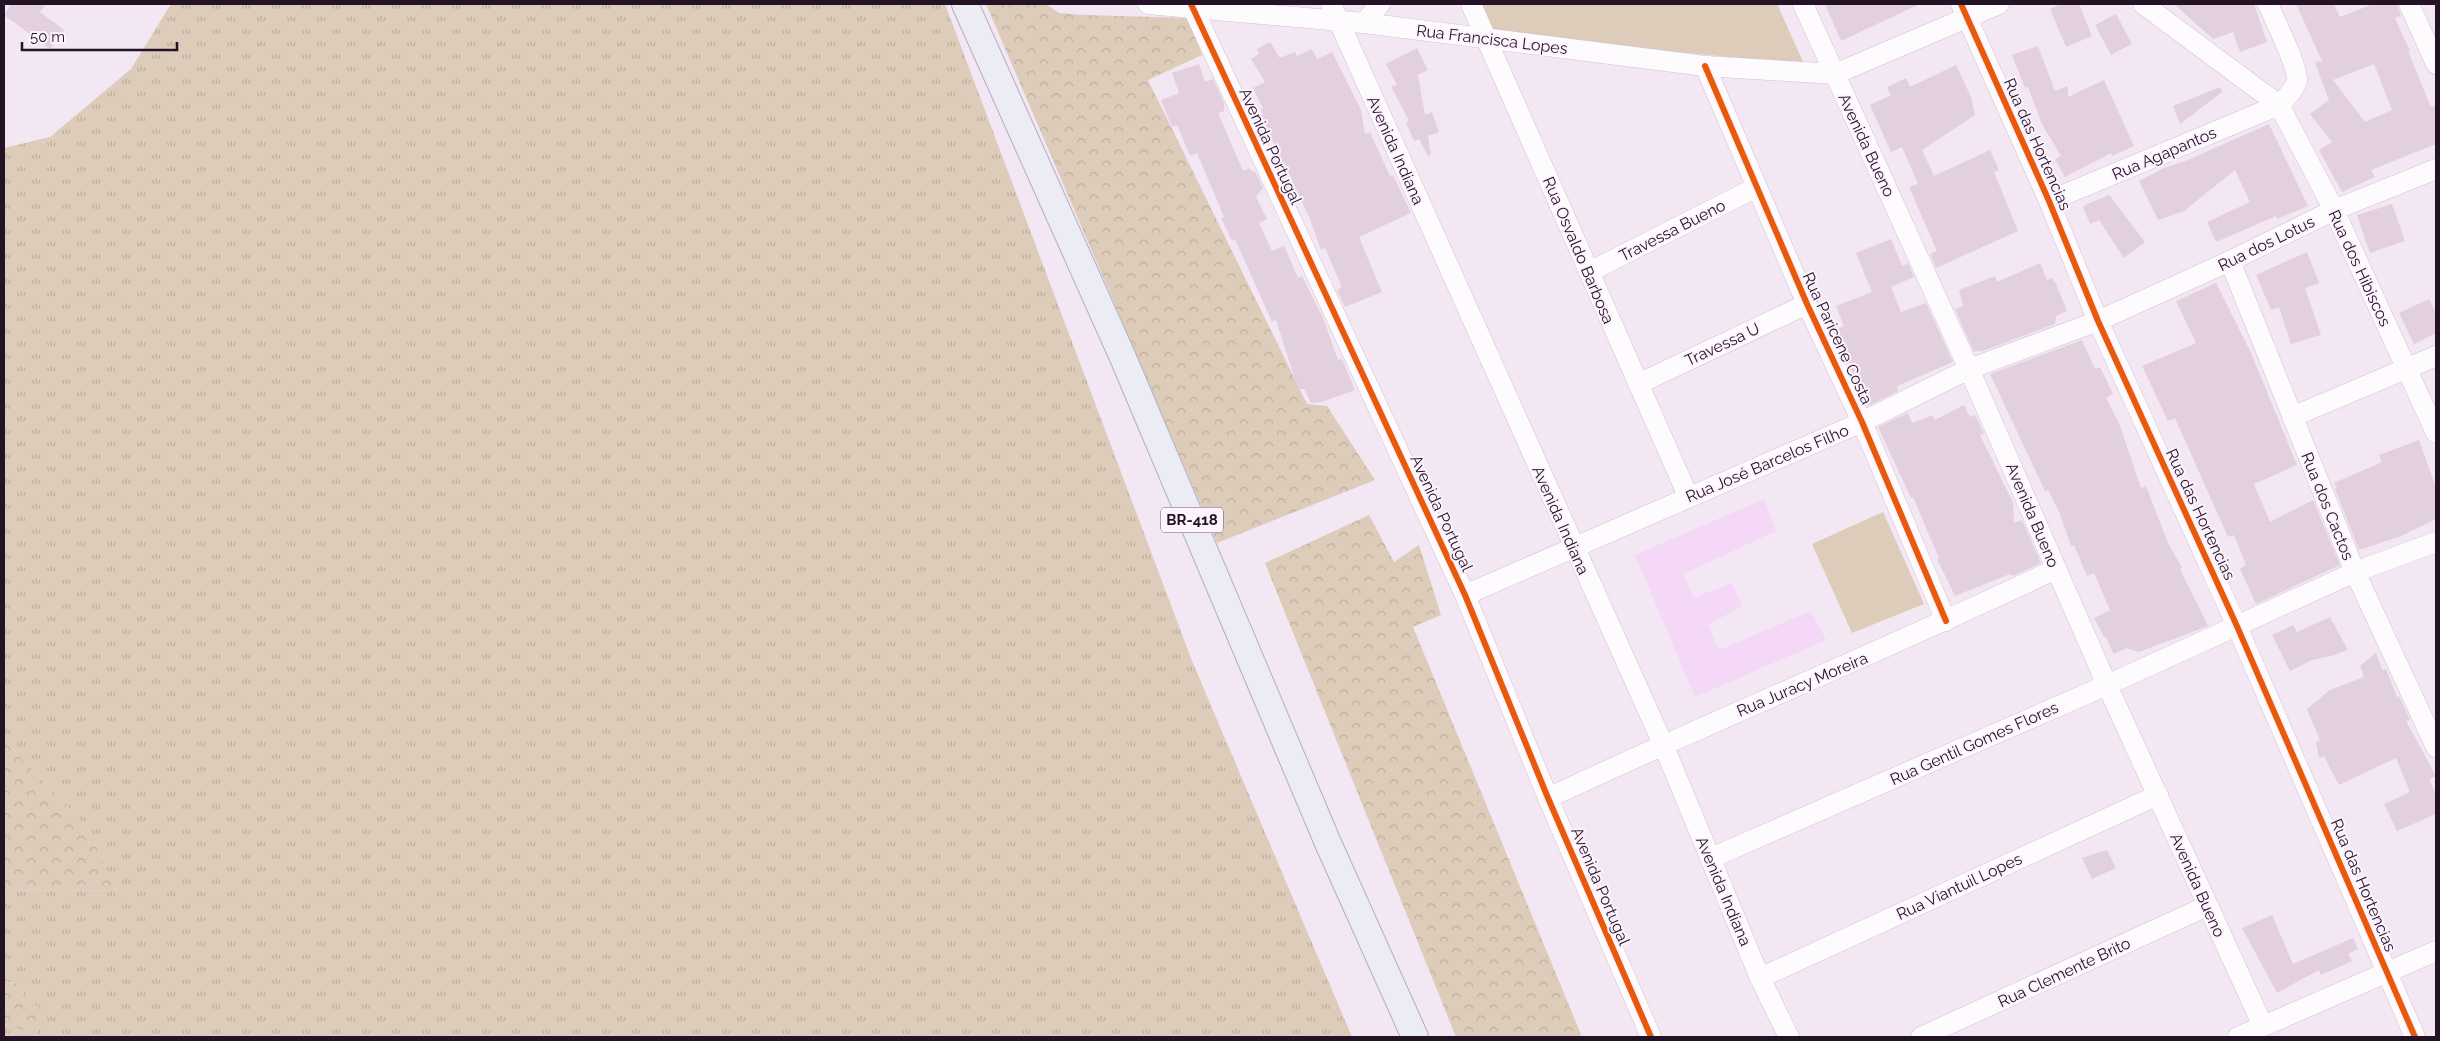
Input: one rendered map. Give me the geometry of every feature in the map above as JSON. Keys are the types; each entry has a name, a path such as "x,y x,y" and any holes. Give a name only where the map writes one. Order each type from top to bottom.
{"main road":[{"name":"BR-418","path":"965,4 1124,360 1328,843 1416,1037"}],"street":[{"name":"Rua Francisca Lopes","path":"1148,4 1334,12 1364,23 1705,66 1835,74"},
{"path":"1364,23 1380,4"},
{"name":"Rua Osvaldo Barbosa","path":"1471,4 1688,496"},
{"name":"Avenida Bueno","path":"1804,4 1969,369 2107,685 2263,1026"},
{"path":"1835,74 1964,10 1998,4"},
{"path":"2143,4 2279,105 2290,93 2297,80 2295,67 2268,4"},
{"path":"2409,4 2436,64"},
{"name":"Avenida Portugal","path":"1191,6 1465,595 1548,798 1651,1037"},
{"name":"Rua das Hortencias","path":"1964,10 2049,201 2098,321 2236,624 2415,1037"},
{"name":"Avenida Indiana","path":"1334,12 1663,744 1760,978 1789,1037"},
{"name":"Rua Paricene Costa","path":"1705,66 1755,188 1806,304 1862,422 1946,621"},
{"name":"Rua Agapantos","path":"2049,201 2279,105"},
{"name":"Rua dos Hibiscos","path":"2279,105 2334,210 2436,433"},
{"name":"Rua dos Lotus","path":"2098,321 2230,261 2334,210 2436,169"},
{"name":"Travessa Bueno","path":"1589,272 1755,188"},
{"name":"Rua dos Cactos","path":"2230,261 2355,572 2436,747"},
{"name":"Travessa U","path":"1638,384 1806,304"},
{"name":"Rua José Barcelos Filho","path":"1465,595 1688,496 1862,422 1969,369 2098,321"},
{"path":"2292,417 2436,356"},
{"name":"Rua Gentil Gomes Flores","path":"1711,858 2107,685 2236,624 2355,572 2436,542"},
{"name":"Rua Juracy Moreira","path":"1548,798 1663,744 1946,621 2056,569"},
{"name":"Rua Viantuil Lopes","path":"1760,978 2158,795"},
{"name":"Rua Clemente Brito","path":"1921,1037 2207,906"},
{"path":"2238,1037 2436,951"}],"shaded area":[{"path":"1764,499 1776,531 1684,574 1693,598 1732,583 1742,606 1708,625 1719,650 1811,611 1826,640 1695,697 1635,555"}],"green space":[{"path":"171,4 945,4 1192,661 1352,1037 4,1037 4,1027 12,1024 24,1000 20,984 4,981 4,889 117,891 87,827 4,740 4,148 50,137 131,69"},
{"path":"986,4 1046,4 1059,13 1187,18 1202,55 1148,80 1307,404 1327,406 1375,480 1217,543"},
{"path":"1474,4 1777,4 1804,64 1495,35"},
{"path":"1883,512 1924,604 1852,633 1812,544"},
{"path":"1369,515 1394,562 1419,545 1441,615 1413,627 1582,1037 1456,1037 1265,563"},
{"path":"4,740 87,827 117,891 4,889"},
{"path":"4,981 20,984 24,1000 50,1012 34,1037 12,1024 4,1027"}],"building":[{"path":"11,4 46,4 40,12 64,30 50,49 4,15"},
{"path":"1825,4 1920,4 1841,41"},
{"path":"2061,4 2079,4 2092,36 2066,47 2050,9"},
{"path":"2174,4 2254,4 2267,42 2240,52 2233,32 2213,39"},
{"path":"2296,4 2334,4 2340,17 2373,4 2397,4 2401,16 2395,18 2410,51 2408,51 2431,107 2436,105 2436,144 2371,170 2375,177 2342,192 2319,150 2332,142 2310,114 2329,100 2315,63 2319,61 2323,63","holes":["2374,64 2392,110 2365,122 2333,80"]},
{"path":"2116,14 2132,44 2111,55 2095,25"},
{"path":"1270,42 1280,58 1295,52 1297,56 1312,49 1317,59 1332,52 1361,110 1365,134 1370,132 1390,176 1393,175 1411,213 1359,237 1382,292 1345,307 1337,290 1342,287 1325,248 1321,250 1310,219 1283,163 1280,167 1277,162 1281,160 1264,121 1261,109 1263,108 1253,88 1265,82 1251,59 1259,54 1257,49"},
{"path":"2038,46 2055,91 2068,86 2068,97 2104,80 2134,146 2112,156 2111,153 2065,177 2055,159 2061,156 2042,124 2028,87 2025,88 2012,55"},
{"path":"1417,48 1428,70 1418,75 1425,115 1432,112 1439,132 1428,136 1431,155 1428,156 1419,139 1414,141 1406,122 1409,121 1391,86 1397,85 1386,64"},
{"path":"1199,64 1205,82 1213,79 1224,103 1224,111 1218,113 1243,171 1249,168 1253,172 1255,171 1263,188 1256,197 1267,219 1259,223 1272,251 1284,246 1298,278 1302,276 1323,318 1338,360 1342,359 1355,390 1322,402 1311,403 1304,389 1298,389 1276,320 1272,322 1235,239 1232,241 1221,218 1224,217 1197,153 1190,156 1177,125 1172,127 1161,100 1179,93 1172,73"},
{"path":"1956,65 1971,97 1975,115 1922,150 1934,176 1990,150 1999,170 1994,172 2018,231 1936,268 1930,254 1937,251 1909,187 1918,184 1902,147 1891,152 1870,105 1891,95 1887,87 1906,78 1910,87"},
{"path":"2220,87 2222,92 2180,124 2173,106"},
{"path":"2269,124 2308,206 2277,219 2276,216 2216,242 2207,222 2250,202 2235,170 2184,211 2158,220 2139,181 2164,168 2183,162"},
{"path":"2109,195 2145,242 2124,258 2099,220 2090,224 2083,206"},
{"path":"2392,204 2405,241 2370,253 2357,215"},
{"path":"1891,239 1902,266 1908,263 1914,277 1891,287 1901,312 1926,303 1953,362 1897,386 1898,391 1868,406 1833,331 1844,326 1836,306 1872,292 1856,253"},
{"path":"2307,252 2319,283 2305,288 2321,335 2291,344 2279,307 2271,310 2256,275"},
{"path":"2040,263 2047,280 2052,278 2056,284 2067,311 2056,316 2055,324 1980,352 1979,350 1974,352 1955,309 1963,306 1959,290 1995,276 1997,282"},
{"path":"2216,283 2251,353 2297,465 2254,484 2270,522 2313,500 2340,565 2256,604 2240,569 2246,565 2234,535 2228,537 2175,418 2168,421 2142,366 2196,343 2176,301"},
{"path":"2429,299 2436,313 2436,333 2414,344 2399,313"},
{"path":"2082,340 2095,369 2100,367 2113,394 2106,398 2119,423 2141,488 2146,486 2168,543 2182,568 2180,569 2208,626 2139,652 2126,648 2114,654 2104,637 2094,618 2110,610 2094,573 2087,576 2074,545 2071,546 2060,514 2048,490 2045,491 1990,374"},
{"path":"1964,405 1970,417 1975,415 1984,433 1980,435 2013,503 2014,523 2022,520 2041,563 2013,576 2010,574 1955,596 1937,559 1939,558 1913,497 1911,498 1878,427 1908,413 1912,423 1933,415 1935,420"},
{"path":"2419,440 2436,488 2436,519 2401,536 2359,550 2334,483 2382,462 2379,455"},
{"path":"2330,617 2348,650 2312,660 2290,671 2272,635 2293,625 2297,632"},
{"path":"2376,653 2382,670 2386,669 2397,697 2399,696 2410,720 2406,721 2436,776 2429,779 2436,795 2436,814 2397,831 2384,804 2410,792 2396,758 2339,785 2324,756 2319,758 2316,742 2320,740 2307,709 2330,690 2364,677 2360,666"},
{"path":"2107,850 2116,868 2092,879 2082,858"},
{"path":"2272,915 2293,964 2353,938 2358,949 2348,954 2352,961 2321,975 2319,970 2277,993 2242,928"}],"cycle path":[{"path":"1191,4 1465,595 1548,798 1651,1037"},
{"path":"1961,4 2049,201 2098,321 2236,624 2415,1037"},
{"path":"1705,66 1807,304 1862,422 1946,621"}]}
